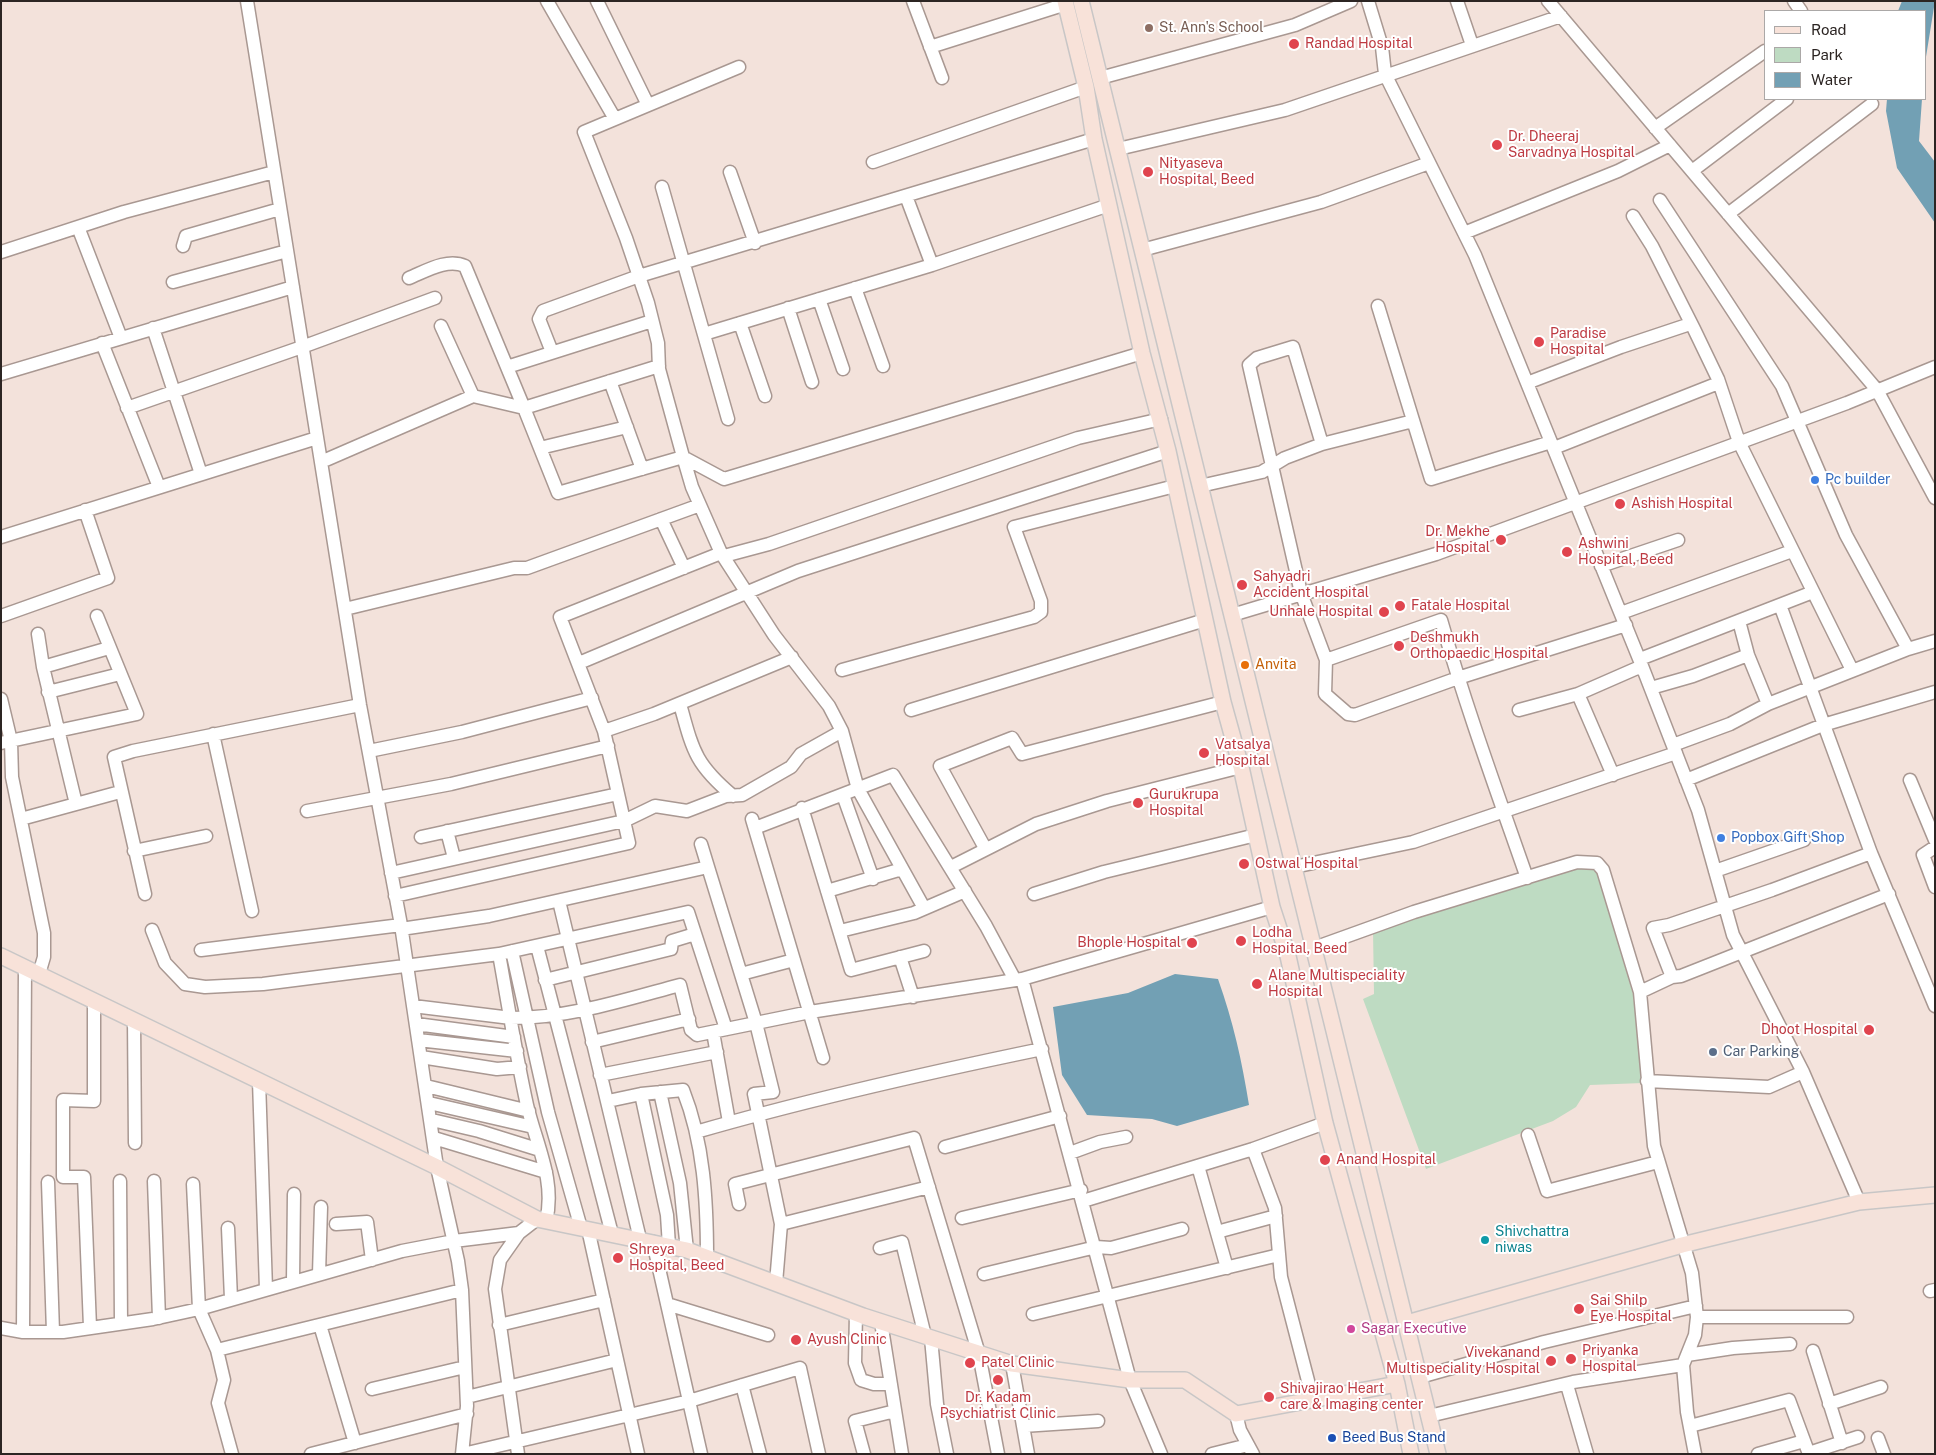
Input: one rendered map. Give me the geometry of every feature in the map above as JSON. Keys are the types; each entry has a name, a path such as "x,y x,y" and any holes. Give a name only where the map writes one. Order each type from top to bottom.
{"main road":[{"path":"1081,1 1438,1454"},
{"path":"1066,3 1086,88 1094,139 1142,353 1161,419 1223,702 1241,767 1272,907 1288,956 1325,1123 1397,1384 1411,1454"},
{"path":"1,956 437,1167 541,1220 647,1240 687,1250 881,1322 1012,1364 1130,1380 1185,1380 1236,1414 1397,1384"},
{"path":"1406,1323 1682,1244 1858,1202 1935,1195"}],"street":[{"path":"247,1 360,704 401,927 432,1120 437,1167 454,1241 462,1290 467,1397 463,1454 516,1448 629,1415 689,1401 800,1368 819,1454"},
{"path":"547,1 615,119"},
{"path":"596,1 648,105"},
{"path":"1100,78 1294,25 1351,1"},
{"path":"1368,1 1382,47 1385,74 1464,233 1641,662 1698,810 1733,935 1803,1072 1858,1202"},
{"path":"1457,1 1472,45"},
{"path":"1548,1 1877,390 1935,498"},
{"path":"917,2 930,47 942,78"},
{"path":"930,47 1066,3"},
{"path":"1118,149 1285,110 1385,74 1561,16"},
{"path":"1655,128 1764,52"},
{"path":"738,67 584,132 639,276 658,343 659,366 683,457 700,505 722,555 774,635 828,706 842,731 858,789 924,908"},
{"path":"873,162 1086,88"},
{"path":"1692,171 1786,100"},
{"path":"1728,214 1872,104"},
{"path":"552,352 539,318 543,311 639,276 755,243 1094,139"},
{"path":"1464,233 1618,170 1670,145"},
{"path":"1142,250 1321,202 1429,163"},
{"path":"1,252 124,212 274,172"},
{"path":"730,172 755,243"},
{"path":"662,187 728,419"},
{"path":"906,196 932,265"},
{"path":"1660,200 1750,334 1782,386 1846,535 1908,649"},
{"path":"704,334 932,265 1109,205"},
{"path":"183,246 186,236 280,209"},
{"path":"1633,216 1652,246 1718,380 1739,442 1852,670"},
{"path":"78,227 121,338"},
{"path":"173,282 287,251"},
{"path":"409,278 443,264 458,263 466,266 558,493 683,457 724,479 1142,353"},
{"path":"1,374 293,287"},
{"path":"855,288 883,366"},
{"path":"127,408 435,298"},
{"path":"819,299 844,369"},
{"path":"1378,306 1431,480 1552,445 1716,384"},
{"path":"788,308 812,382"},
{"path":"507,366 652,321"},
{"path":"740,323 765,396"},
{"path":"1527,383 1620,347 1690,324"},
{"path":"441,326 472,396"},
{"path":"153,328 201,474"},
{"path":"102,343 160,487"},
{"path":"1322,444 1293,347 1257,358 1249,365 1301,594 1326,660 1325,694 1348,714 1355,715 1623,619 1792,551"},
{"path":"321,462 472,396 524,408 659,366"},
{"path":"1232,615 1436,554 1798,421 1935,367"},
{"path":"610,381 642,469"},
{"path":"395,896 629,843 604,730 560,617 722,555 769,544 1078,438 1161,419"},
{"path":"1200,486 1262,472 1285,458 1322,444 1413,422"},
{"path":"540,448 627,427"},
{"path":"1,536 317,438"},
{"path":"579,663 746,593 851,553 1168,451"},
{"path":"842,670 1034,617 1040,612 1041,601 1014,527 1175,486"},
{"path":"345,609 514,568 527,568 700,505"},
{"path":"1,616 108,578 86,510"},
{"path":"661,519 684,568"},
{"path":"1602,566 1678,540"},
{"path":"1519,710 1578,694 1641,662 1739,620 1813,592"},
{"path":"1780,605 1823,725 1838,758 1871,853 1935,1006"},
{"path":"6,742 137,714 97,616"},
{"path":"911,710 1205,620"},
{"path":"1326,660 1441,620 1458,678 1527,878"},
{"path":"1739,620 1748,655 1768,704"},
{"path":"38,634 48,692 76,804"},
{"path":"1294,867 1413,842 1613,775 1730,724 1768,704 1908,649 1935,642"},
{"path":"43,666 109,648"},
{"path":"1651,688 1693,676 1748,655"},
{"path":"604,730 680,704 792,657"},
{"path":"48,692 120,674"},
{"path":"1686,780 1823,725 1935,692"},
{"path":"1578,694 1613,775"},
{"path":"368,751 462,732 592,698"},
{"path":"2,702 12,777 44,933 44,957 39,974"},
{"path":"985,848 940,766 1012,738 1022,754 1223,702"},
{"path":"144,894 120,792 114,757 133,751 360,704"},
{"path":"680,704 691,743 700,762 712,778 733,796"},
{"path":"391,873 624,821 655,806 687,810 726,796 742,795 791,767 800,754 842,731"},
{"path":"213,734 252,911"},
{"path":"307,811 451,784 608,746"},
{"path":"951,867 985,848 1036,824 1107,801 1241,767"},
{"path":"823,1058 753,823 843,795 893,775 951,867 1018,980 1042,1049 1130,1380 1161,1454"},
{"path":"1910,780 1935,840"},
{"path":"20,819 120,792"},
{"path":"421,837 618,794"},
{"path":"843,795 873,879"},
{"path":"802,808 851,970 924,951"},
{"path":"448,831 454,858"},
{"path":"1034,894 1104,872 1256,835"},
{"path":"134,851 206,836"},
{"path":"1715,871 1804,840"},
{"path":"702,844 756,1023 773,1092 754,1094 781,1224 776,1283"},
{"path":"1935,847 1923,855 1935,887"},
{"path":"1672,977 1654,928 1669,925 1725,904 1772,890 1871,853"},
{"path":"1314,948 1414,912 1577,862 1598,862 1603,870 1640,992 1654,1146 1692,1273 1696,1312 1695,1335 1685,1360 1690,1426 1695,1454"},
{"path":"201,950 490,916 708,867"},
{"path":"827,891 902,869"},
{"path":"840,931 869,925 924,908 965,890"},
{"path":"1640,992 1672,977 1681,976 1889,894"},
{"path":"560,901 575,973 600,1075 667,1304 701,1454"},
{"path":"413,1006 511,1018 526,1018 585,1010 680,985 692,1030 697,1035 810,1012 1018,980 1272,907"},
{"path":"152,930 165,963 185,984 205,987 263,984 506,953 688,912 726,1029"},
{"path":"545,980 671,949 672,941 695,934"},
{"path":"537,946 612,1234"},
{"path":"506,953 526,1018 548,1112 604,1300 638,1454"},
{"path":"1,1328 23,1332 53,1332 159,1318 199,1309 372,1260 454,1241 519,1233 541,1220 550,1204 546,1172 528,1111 514,1037 506,953"},
{"path":"900,957 913,997"},
{"path":"741,974 794,960"},
{"path":"23,1332 25,967"},
{"path":"90,1327 84,1177 63,1177 63,1100 94,1101 94,1000"},
{"path":"592,1042 689,1019"},
{"path":"134,1020 135,1143"},
{"path":"416,1024 514,1037"},
{"path":"713,1032 729,1122"},
{"path":"418,1040 517,1051"},
{"path":"696,1132 925,1073 1042,1049"},
{"path":"600,1075 717,1052"},
{"path":"421,1056 497,1069 520,1067"},
{"path":"1647,1081 1769,1086 1803,1072"},
{"path":"260,1081 266,1289"},
{"path":"426,1086 528,1111"},
{"path":"608,1102 640,1094 683,1090 696,1132 707,1207 707,1257"},
{"path":"660,1092 680,1183 687,1250"},
{"path":"640,1094 667,1215 669,1246"},
{"path":"429,1103 533,1127"},
{"path":"945,1147 1060,1116"},
{"path":"432,1120 479,1131 540,1150"},
{"path":"962,1218 1082,1196 1198,1166 1253,1150 1325,1123"},
{"path":"1528,1135 1547,1191 1658,1162"},
{"path":"1070,1153 1100,1142 1126,1137"},
{"path":"434,1138 546,1172"},
{"path":"739,1204 735,1184 914,1138 979,1354 998,1454"},
{"path":"1253,1150 1267,1183 1276,1216 1282,1277 1313,1400"},
{"path":"1198,1166 1227,1268"},
{"path":"120,1181 121,1323"},
{"path":"154,1181 159,1318"},
{"path":"48,1182 53,1332"},
{"path":"193,1184 199,1309 217,1350 224,1380 218,1403 232,1454"},
{"path":"781,1224 929,1187"},
{"path":"293,1282 294,1194"},
{"path":"319,1274 321,1206"},
{"path":"1217,1232 1276,1216"},
{"path":"336,1224 367,1222 372,1260"},
{"path":"228,1228 232,1299"},
{"path":"984,1274 1096,1247 1111,1248 1182,1229"},
{"path":"516,1448 495,1289 500,1260 519,1233"},
{"path":"880,1248 902,1242 928,1337 937,1404 947,1454"},
{"path":"1033,1314 1279,1255"},
{"path":"217,1350 462,1290"},
{"path":"499,1325 604,1300"},
{"path":"667,1304 768,1335"},
{"path":"1420,1377 1544,1342 1696,1312 1847,1317"},
{"path":"856,1313 855,1363 861,1380 874,1384 891,1384"},
{"path":"881,1322 902,1454"},
{"path":"320,1325 355,1443"},
{"path":"1429,1416 1567,1385 1573,1382 1685,1360 1733,1348 1790,1344"},
{"path":"1813,1351 1842,1442"},
{"path":"467,1397 617,1360"},
{"path":"1012,1364 1028,1454"},
{"path":"372,1389 466,1367"},
{"path":"1567,1385 1587,1454"},
{"path":"742,1386 760,1454"},
{"path":"1829,1404 1881,1387"},
{"path":"1690,1426 1789,1400 1809,1453 1858,1437"},
{"path":"864,1454 855,1420 895,1411"},
{"path":"311,1454 467,1414"},
{"path":"1212,1454 1250,1450 1240,1430 1236,1414"},
{"path":"1022,1426 1098,1421"},
{"path":"1878,1438 1884,1454"},
{"path":"1758,1454 1804,1441"}],"green space":[{"path":"1590,864 1597,870 1633,994 1643,1083 1590,1085 1576,1107 1553,1121 1426,1169 1363,999 1374,994 1373,930"}],"water":[{"path":"1902,1 1935,1 1926,57 1926,10 1898,10"},
{"path":"1887,100 1922,100 1919,141 1935,162 1935,223 1897,168 1886,111"},
{"path":"1175,974 1218,979 1236,1041 1249,1105 1177,1126 1152,1119 1087,1115 1062,1075 1053,1007 1128,993"}],"place":[{"name":"St. Ann's School","path":"1149,28"},
{"name":"Randad Hospital","path":"1294,44"},
{"name":"Dr. Dheeraj Sarvadnya Hospital","path":"1497,145"},
{"name":"Nityaseva Hospital, Beed","path":"1148,172"},
{"name":"Paradise Hospital","path":"1539,342"},
{"name":"Pc builder","path":"1815,480"},
{"name":"Ashish Hospital","path":"1620,504"},
{"name":"Dr. Mekhe Hospital","path":"1501,540"},
{"name":"Ashwini Hospital, Beed","path":"1567,552"},
{"name":"Sahyadri Accident Hospital","path":"1242,585"},
{"name":"Fatale Hospital","path":"1400,606"},
{"name":"Unhale Hospital","path":"1384,612"},
{"name":"Deshmukh Orthopaedic Hospital","path":"1399,646"},
{"name":"Anvita","path":"1245,665"},
{"name":"Vatsalya Hospital","path":"1204,753"},
{"name":"Gurukrupa Hospital","path":"1138,803"},
{"name":"Popbox Gift Shop","path":"1721,838"},
{"name":"Ostwal Hospital","path":"1244,864"},
{"name":"Lodha Hospital, Beed","path":"1241,941"},
{"name":"Bhople Hospital","path":"1192,943"},
{"name":"Alane Multispeciality Hospital","path":"1257,984"},
{"name":"Dhoot Hospital","path":"1869,1030"},
{"name":"Car Parking","path":"1713,1052"},
{"name":"Anand Hospital","path":"1325,1160"},
{"name":"Shivchattra niwas","path":"1485,1240"},
{"name":"Shreya Hospital, Beed","path":"618,1258"},
{"name":"Sai Shilp Eye Hospital","path":"1579,1309"},
{"name":"Sagar Executive","path":"1351,1329"},
{"name":"Ayush Clinic","path":"796,1340"},
{"name":"Priyanka Hospital","path":"1571,1359"},
{"name":"Vivekanand Multispeciality Hospital","path":"1551,1361"},
{"name":"Patel Clinic","path":"970,1363"},
{"name":"Dr. Kadam Psychiatrist Clinic","path":"998,1380"},
{"name":"Shivajirao Heart care & Imaging center","path":"1269,1397"},
{"name":"Beed Bus Stand","path":"1332,1438"}]}
